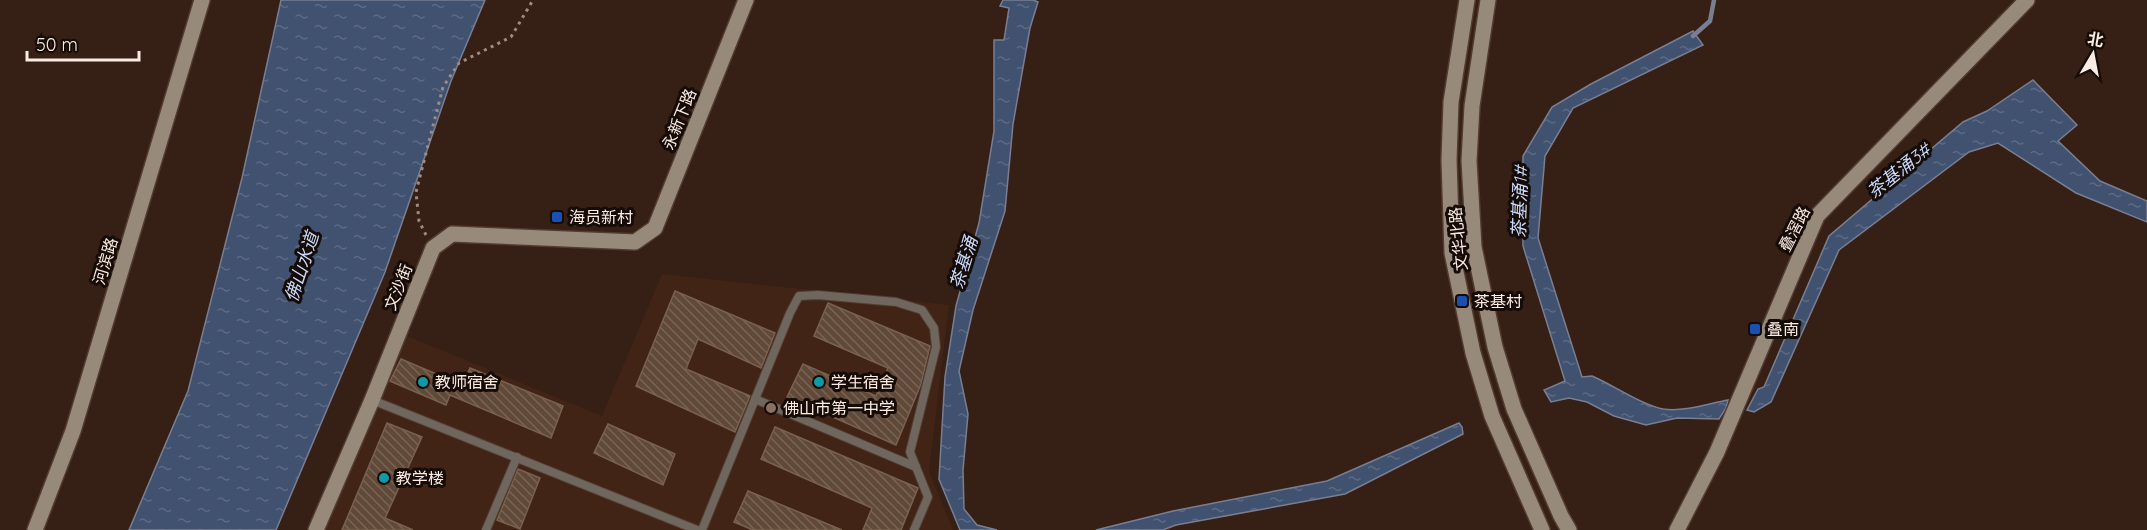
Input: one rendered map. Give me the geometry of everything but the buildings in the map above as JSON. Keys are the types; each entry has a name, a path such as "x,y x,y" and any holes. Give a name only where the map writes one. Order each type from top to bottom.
{"street":[{"name":"河滨路","path":"35,530 73,431 202,0"},
{"name":"永新下路","path":"434,248 452,234 635,242 655,228 746,0"},
{"name":"文华北路","path":"1467,0 1451,102 1449,160 1452,254 1473,353 1492,416 1542,530"},
{"name":"文华北路","path":"1488,0 1472,106 1469,161 1474,247 1495,347 1514,409 1569,530"},
{"name":"叠滘路","path":"1677,530 1718,452 1817,216 2027,0"},
{"name":"文沙街","path":"316,530 434,248"}],"lane":[{"path":"702,530 799,296 818,295 896,302 922,310 934,328 936,347 910,452 928,497 914,530"},
{"path":"372,399 697,530"},
{"path":"755,399 916,467"},
{"path":"486,530 517,457"}],"path":[{"path":"434,248 419,222 416,192 443,87 459,63 512,37 533,0"}],"shaded area":[{"name":"佛山市第一中学","path":"662,274 949,305 929,471 953,530 314,530 407,336 602,416"}],"water":[{"name":"佛山水道","path":"281,0 485,0 451,81 385,272 276,530 129,530 188,391 242,178"},
{"path":"1003,0 1038,2 1030,28 1013,124 1005,211 973,310 959,371 968,414 963,470 964,509 977,525 997,530 960,530 939,479 945,377 956,306 979,223 994,131 994,40 1004,40 1009,8 1000,6"},
{"path":"1693,31 1703,45 1573,108 1545,156 1538,238 1582,377 1592,376 1637,399 1663,409 1687,409 1728,400 1726,408 1719,419 1677,418 1646,425 1614,416 1587,402 1569,398 1551,402 1544,390 1565,381 1523,246 1523,156 1552,107"},
{"path":"2033,80 2077,125 2058,141 2100,181 2147,201 2147,222 2076,193 1998,143 1969,152 1839,250 1771,402 1754,412 1747,410 1758,389 1764,387 1829,236 1963,122 1987,111"},
{"path":"1459,423 1463,434 1345,494 1176,525 1163,530 1096,530 1173,511 1327,481"}],"waterway":[{"name":"茶基涌1#","path":"1693,36 1710,21 1714,0"}],"place":[{"name":"海员新村","path":"557,217"},
{"name":"茶基村","path":"1462,301"},
{"name":"叠南","path":"1755,329"},
{"name":"教师宿舍","path":"423,382"},
{"name":"学生宿舍","path":"819,382"},
{"name":"佛山市第一中学","path":"771,408"},
{"name":"教学楼","path":"384,478"}],"water label":[{"name":"茶基涌3#","path":"1899,171"},
{"name":"茶基涌","path":"964,263"}]}
